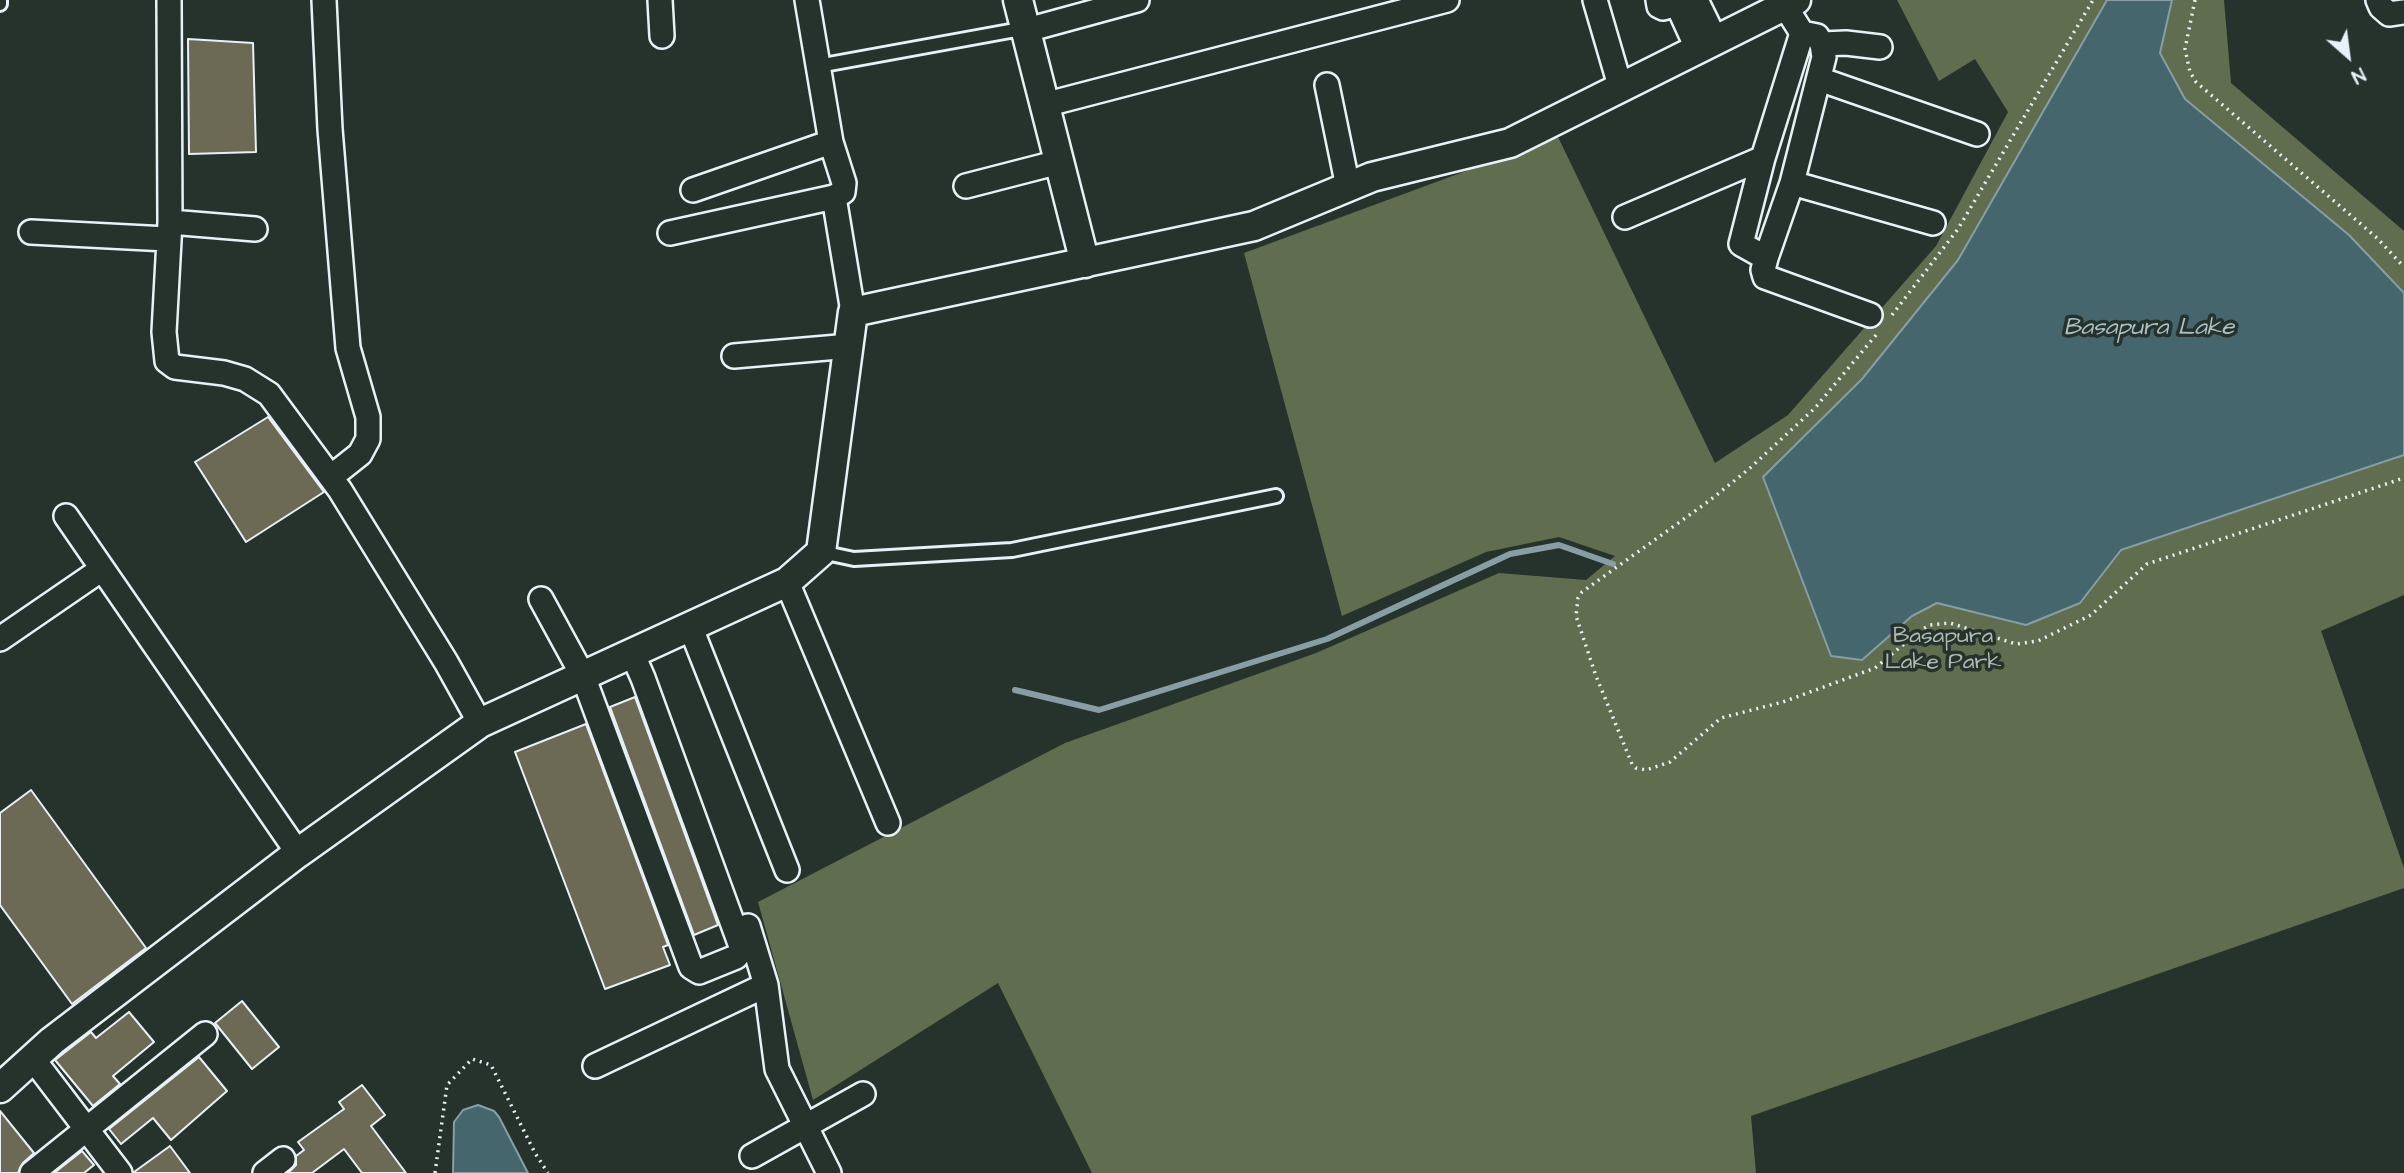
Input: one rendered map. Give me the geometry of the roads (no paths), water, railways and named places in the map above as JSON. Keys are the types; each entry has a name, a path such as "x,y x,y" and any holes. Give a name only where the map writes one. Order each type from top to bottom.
{"street":[{"path":"169,0 169,230 164,332 167,361 175,367 224,373 255,383 269,394 331,477 446,662 480,723"},
{"path":"324,0 330,129 348,348 368,416 368,439 360,454 331,477"},
{"path":"660,0 662,36"},
{"path":"670,233 834,197 843,192 844,183 831,142 807,0"},
{"path":"1018,0 1085,262"},
{"path":"1027,30 1137,0"},
{"path":"1044,105 1447,0"},
{"path":"1595,0 1621,89"},
{"path":"2378,0 2389,14 2404,12"},
{"path":"1679,1 1707,46"},
{"path":"853,312 1254,226 1372,177 1510,143 1791,3 1802,33 1763,158 1741,244 1766,257"},
{"path":"1802,33 1817,36 1822,44 1824,57 1792,183 1763,270 1765,277 1881,319"},
{"path":"1822,44 1846,43 1880,47"},
{"path":"1819,79 1977,134"},
{"path":"1327,85 1348,187"},
{"path":"693,190 831,142"},
{"path":"1625,217 1763,158"},
{"path":"965,186 1059,162"},
{"path":"1792,183 1933,223"},
{"path":"2,1081 298,853 480,723 788,582 821,552 853,312 834,197"},
{"path":"31,232 255,229"},
{"path":"734,356 850,346"},
{"path":"66,516 298,853"},
{"path":"0,639 102,569"},
{"path":"788,582 888,823"},
{"path":"541,599 583,676 691,967 699,972 736,957 742,949 643,678 637,651"},
{"path":"690,626 787,870"},
{"path":"637,651 748,926 766,985 777,1069 830,1173"},
{"path":"595,1066 766,985"},
{"path":"32,1173 205,1034"},
{"path":"33,1059 120,1173"},
{"path":"752,1156 863,1094"}],"lane":[{"path":"818,66 1027,30"},
{"path":"821,552 854,559 1012,550 1276,496"}],"water":[{"name":"Basapura Lake","path":"2107,0 2172,0 2160,53 2185,99 2349,235 2404,293 2404,455 2121,550 2080,603 2026,625 1937,603 1912,616 1862,660 1831,656 1763,477 1862,379 1958,260"},
{"path":"478,1105 494,1111 499,1117 528,1173 453,1173 454,1122 463,1110"}],"waterway":[{"path":"1015,690 1099,710 1327,639 1510,554 1559,545 1613,564"}],"park label":[{"name":"Basapura Lake Park","path":"1943,650"}]}
